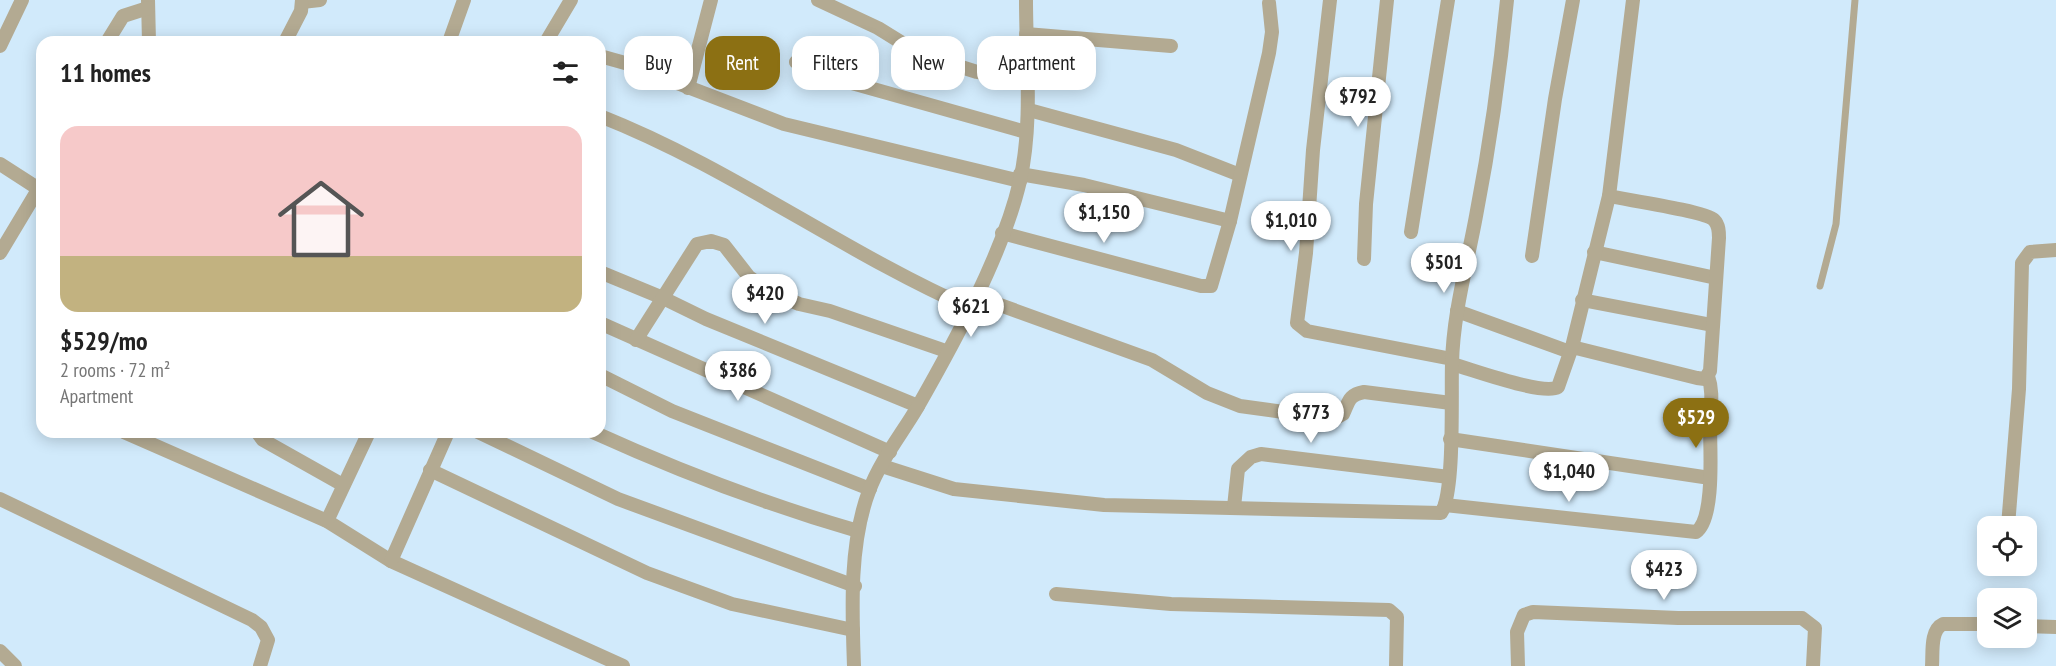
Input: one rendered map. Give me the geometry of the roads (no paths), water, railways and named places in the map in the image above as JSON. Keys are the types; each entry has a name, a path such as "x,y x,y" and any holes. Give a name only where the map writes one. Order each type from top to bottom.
{"street":[{"path":"0,44 22,0"},
{"path":"288,36 302,1 320,0"},
{"path":"451,36 464,0"},
{"path":"550,36 571,0"},
{"path":"693,69 711,0"},
{"path":"818,0 878,28 920,54 977,72"},
{"path":"1026,0 1026,34 1171,46"},
{"path":"1330,0 1313,150 1306,253 1297,323 1307,331 1452,362 1536,387 1554,389 1562,378 1571,350 1609,196 1633,0"},
{"path":"1364,259 1366,204 1387,0"},
{"path":"1411,232 1448,0"},
{"path":"882,466 954,489 1104,505 1441,513 1445,505 1449,477 1452,362 1457,311 1494,119 1507,0"},
{"path":"1532,256 1555,99 1573,0"},
{"path":"1002,233 1207,287 1213,284 1269,53 1272,32 1269,3"},
{"path":"111,36 123,16 148,4 149,36"},
{"path":"606,58 624,63"},
{"path":"693,90 784,124 1020,177 1084,185 1230,221"},
{"path":"877,90 1026,132"},
{"path":"854,666 853,630 858,531 870,489 918,406 973,302 1002,233 1020,177 1029,110 1028,90"},
{"path":"1029,110 1176,150 1240,175"},
{"path":"606,118 658,139 912,282 1152,360 1207,393 1240,406 1334,419 1343,414 1347,400 1354,394 1364,392 1451,402"},
{"path":"0,164 36,185"},
{"path":"0,253 36,196"},
{"path":"1445,505 1690,532 1702,526 1710,478 1712,395 1708,376 1719,238 1716,223 1713,219 1609,196"},
{"path":"636,340 697,244 711,241 724,245 749,277 769,291 799,304 830,311 946,351"},
{"path":"2009,516 2019,389 2022,263 2030,252 2056,250"},
{"path":"1594,252 1716,278"},
{"path":"606,274 663,298 706,320 918,406"},
{"path":"1582,300 1713,325"},
{"path":"1457,311 1571,350 1677,374 1705,379 1708,376"},
{"path":"606,326 890,452"},
{"path":"606,378 672,411 870,489"},
{"path":"138,438 327,521 391,561 623,666"},
{"path":"261,438 343,485"},
{"path":"327,521 366,438"},
{"path":"391,561 445,438"},
{"path":"491,438 618,499 855,586"},
{"path":"606,438 649,458 771,503 858,531"},
{"path":"1450,439 1710,478"},
{"path":"1234,507 1238,469 1251,457 1261,454 1449,477"},
{"path":"430,470 647,573 732,604 853,630"},
{"path":"0,499 252,620 261,627 268,640 261,666"},
{"path":"1056,594 1171,604 1389,610 1397,617 1396,666"},
{"path":"1518,666 1517,628 1524,615 1533,612 1678,618 1802,618 1815,628 1814,666"},
{"path":"1932,666 1935,633 1940,625 1977,624"},
{"path":"2037,626 2056,627"},
{"path":"0,651 15,666"}],"lane":[{"path":"1821,286 1836,224 1855,0"}]}
